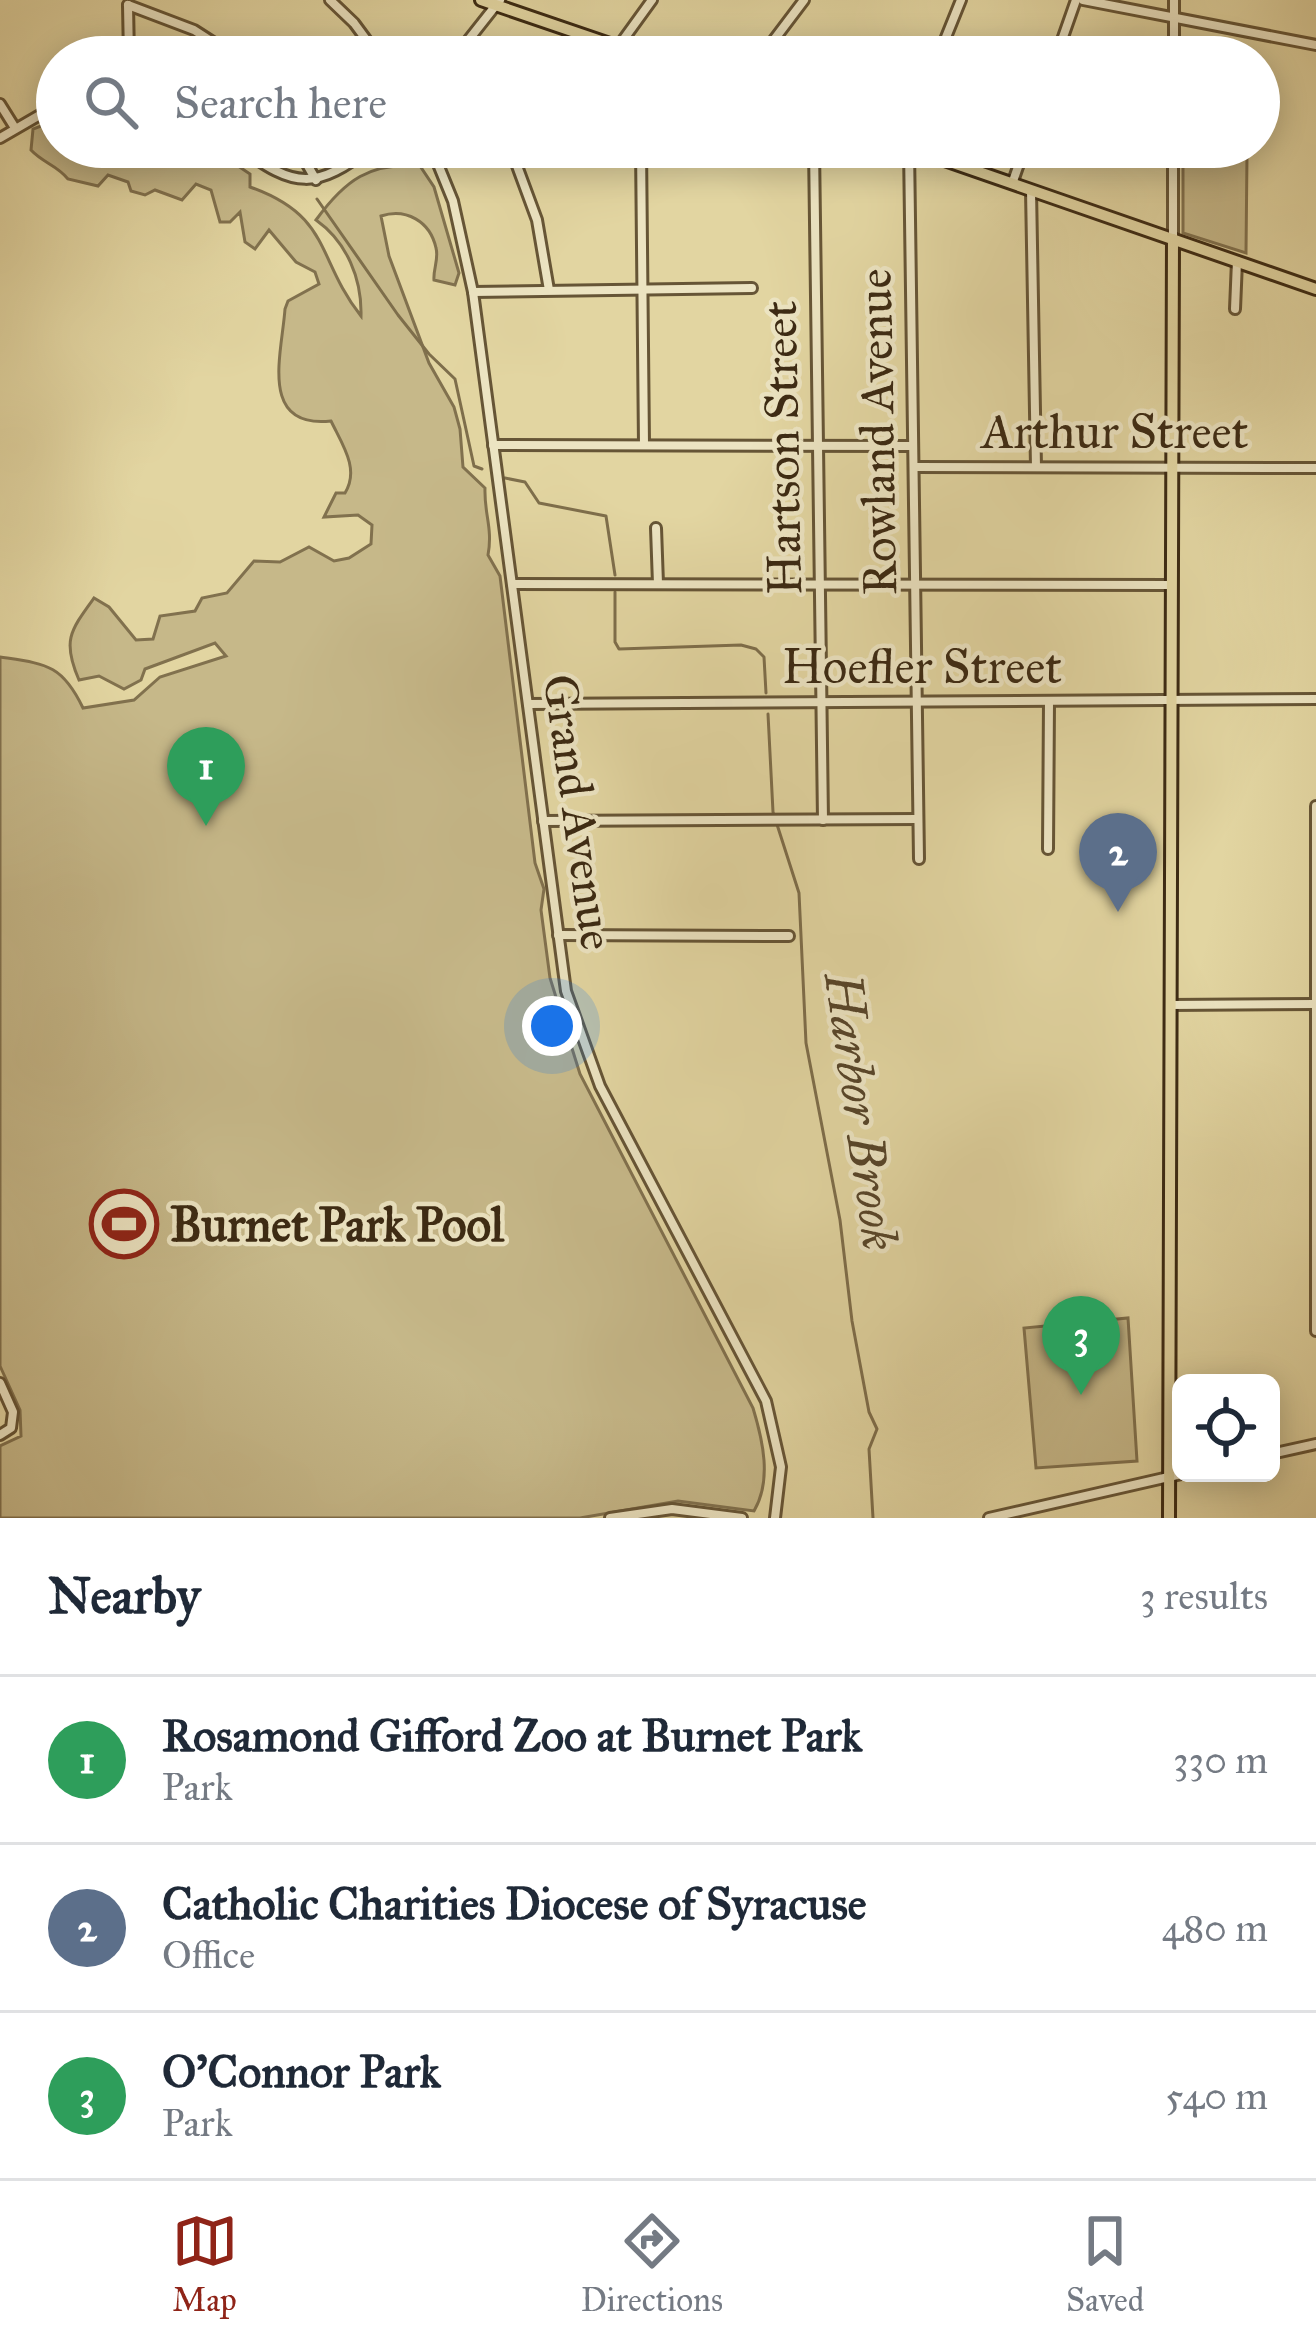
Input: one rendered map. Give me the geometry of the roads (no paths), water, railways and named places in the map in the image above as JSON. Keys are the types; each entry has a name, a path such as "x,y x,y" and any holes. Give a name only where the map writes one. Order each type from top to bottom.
{"main road":[{"path":"481,0 588,36"},
{"path":"967,168 1316,289"},
{"path":"1169,1518 1173,239"}],"street":[{"path":"330,0 364,36"},
{"path":"626,36 652,0"},
{"path":"777,36 804,0"},
{"path":"946,36 961,0"},
{"path":"1065,36 1080,0 1275,36"},
{"path":"1174,0 1174,36"},
{"path":"129,36 128,2 204,36"},
{"path":"473,36 497,2"},
{"path":"1280,37 1316,44"},
{"path":"0,104 15,128"},
{"path":"0,138 36,116"},
{"path":"270,168 283,177 316,180 341,168"},
{"path":"309,168 316,180"},
{"name":"Grand Avenue","path":"440,168 453,201 473,292 571,1008 600,1086 766,1401 781,1467 775,1518"},
{"path":"518,168 537,220 549,290"},
{"path":"641,168 644,446"},
{"name":"Hartson Street","path":"814,168 823,820"},
{"name":"Rowland Avenue","path":"908,168 919,859"},
{"path":"1012,184 1018,168"},
{"path":"1173,168 1173,239"},
{"path":"1031,190 1036,467"},
{"path":"1235,309 1237,261"},
{"path":"473,292 752,288"},
{"path":"494,445 913,446"},
{"name":"Arthur Street","path":"914,467 1316,468"},
{"path":"656,528 658,584"},
{"path":"512,584 1172,585"},
{"name":"Hoefler Street","path":"528,704 1316,699"},
{"path":"1048,849 1049,702"},
{"path":"1316,806 1316,1331"},
{"path":"543,821 918,819"},
{"path":"558,935 789,936"},
{"path":"1171,1004 1316,1004"},
{"path":"0,1383 14,1412 11,1428 0,1435"},
{"path":"1280,1452 1316,1444"},
{"path":"989,1518 1170,1476"},
{"path":"610,1518 671,1509 742,1518"}],"waterway":[{"name":"Harbor Brook","path":"317,199 398,315 455,379 474,466 482,469"},
{"name":"Harbor Brook","path":"505,478 525,482 539,503 606,516 615,575"},
{"name":"Harbor Brook","path":"615,592 619,649 741,645 756,649 764,657 766,693"},
{"name":"Harbor Brook","path":"768,714 773,812 799,893 806,1043 840,1220 852,1321 869,1412 877,1429 869,1449 873,1518"}],"place":[{"name":"Rosamond Gifford Zoo at Burnet Park","path":"206,826"},
{"name":"Catholic Charities Diocese of Syracuse","path":"1118,912"},
{"name":"Burnet Park Pool","path":"124,1224"},
{"name":"O'Connor Park","path":"1081,1395"}]}
